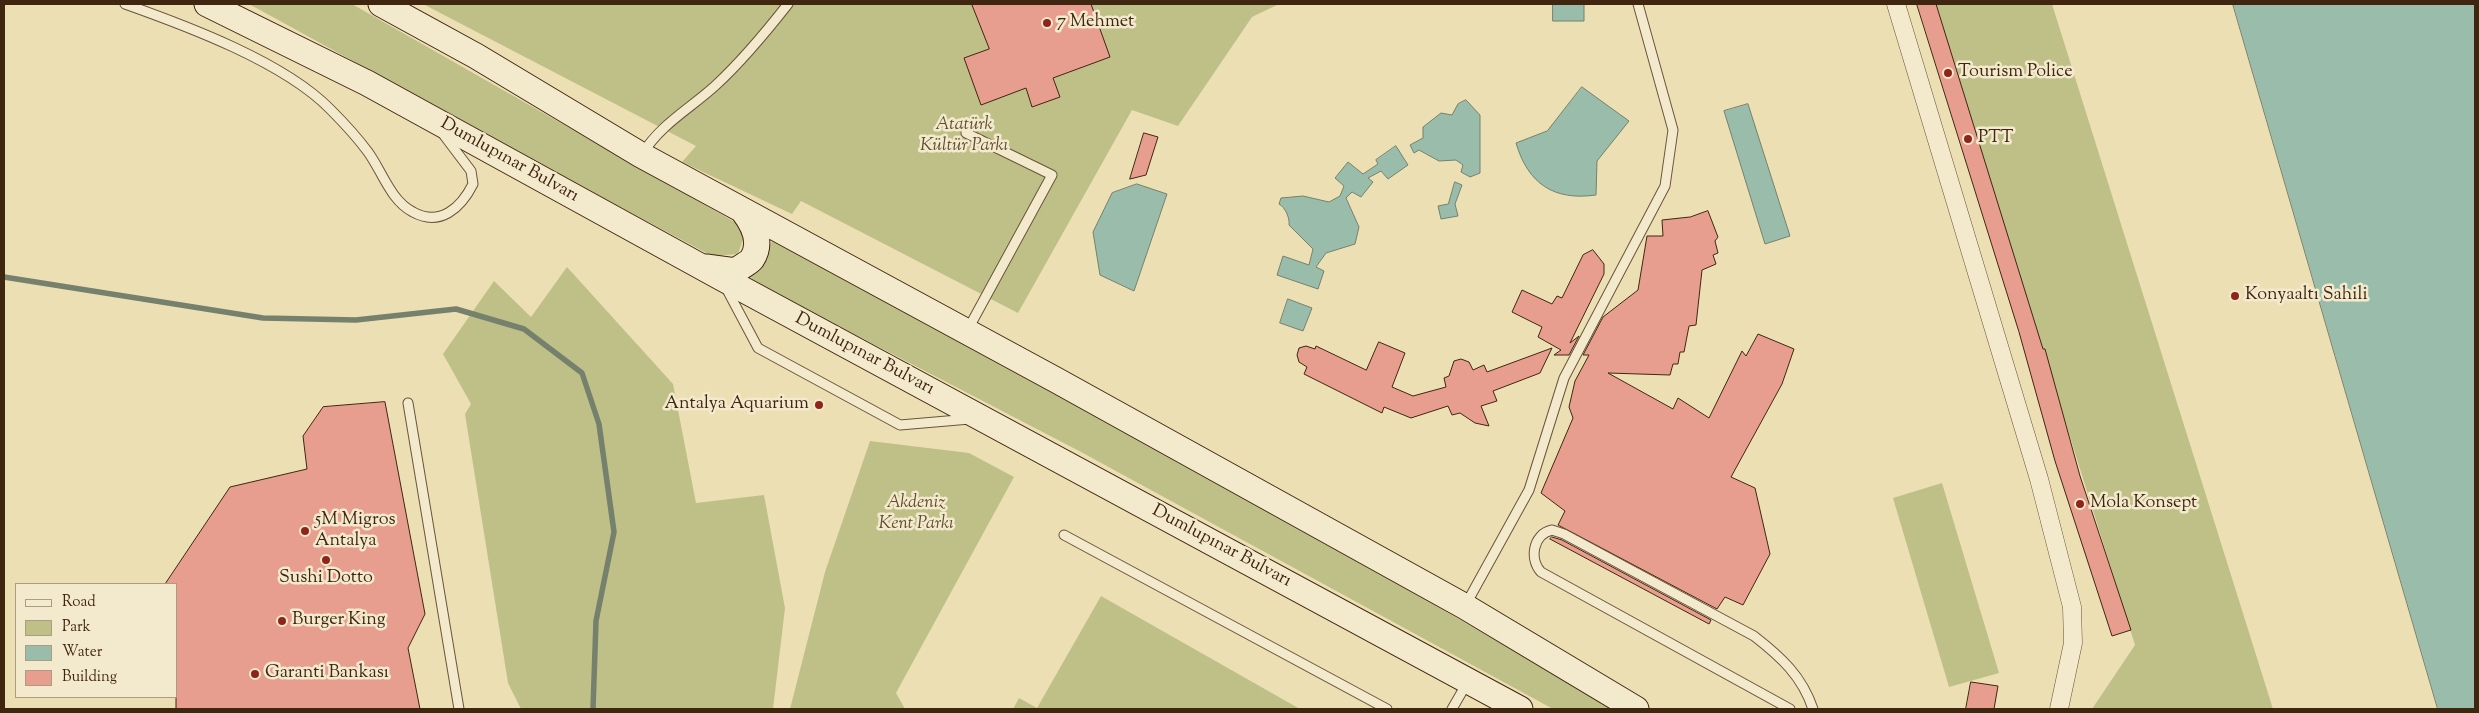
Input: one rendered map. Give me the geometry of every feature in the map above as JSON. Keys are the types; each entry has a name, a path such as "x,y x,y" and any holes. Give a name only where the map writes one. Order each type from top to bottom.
{"main road":[{"name":"Dumlupınar Bulvarı","path":"207,4 426,115 711,272 1520,709"},
{"path":"381,4 476,56 641,155 967,331 1464,606 1636,709"},
{"path":"711,272 736,271 752,259 757,241 754,226 743,211"}],"street":[{"path":"1896,5 2038,479 2072,607 2073,643 2059,709"}],"lane":[{"path":"125,4 157,15 264,62 301,85 329,108 357,139 401,202 413,212 436,218 450,213 458,207 473,184 471,172 456,150 426,115"},
{"path":"641,155 654,135 716,85 770,28 788,4"},
{"path":"1464,606 1529,490 1564,378 1665,186 1673,130 1638,4"},
{"path":"966,133 1052,175 967,331"},
{"path":"711,272 758,348 900,425 982,418"},
{"path":"408,403 459,709"},
{"path":"1790,709 1541,572 1534,561 1534,552 1540,537 1552,530 1564,534 1754,636 1780,656 1798,676 1813,709"},
{"path":"1064,535 1387,709"},
{"path":"1452,709 1468,681"}],"green space":[{"path":"249,4 352,4 740,225 744,236 738,254 712,256"},
{"name":"Atatürk Kültür Parkı","path":"423,4 1279,4 1252,17 1178,126 1132,110 1018,313 801,201 792,214 682,162 696,146"},
{"path":"1930,4 2052,4 2273,709 2092,709 2135,645 1997,203"},
{"path":"774,238 1380,573 1613,709 1553,709 1081,452 750,280"},
{"path":"567,267 673,384 696,503 764,495 785,608 773,709 521,709 508,683 465,414 471,404 443,354 494,281 531,317"},
{"name":"Akdeniz Kent Parkı","path":"870,441 969,453 1014,477 896,693 905,709 790,709 825,572"},
{"path":"1942,483 1999,673 1949,687 1893,498"},
{"path":"1101,596 1300,709 1013,709 1019,698 1037,708"}],"water":[{"path":"1553,4 1584,4 1584,21 1553,21"},
{"path":"2233,4 2475,4 2475,709 2438,709"},
{"path":"1582,87 1629,121 1597,161 1596,195 1567,195 1545,187 1536,179 1521,157 1516,143 1547,131"},
{"path":"1466,100 1480,115 1480,173 1470,177 1461,172 1463,165 1456,160 1439,161 1419,150 1414,153 1410,145 1423,138 1423,127 1441,113 1452,115 1458,104"},
{"path":"1748,104 1790,236 1765,244 1724,111"},
{"path":"1396,146 1408,165 1388,179 1381,171 1368,178 1373,182 1361,197 1352,192 1346,198 1359,227 1355,244 1326,253 1316,267 1324,271 1318,289 1277,275 1283,256 1309,265 1313,249 1289,225 1287,213 1279,204 1281,198 1303,196 1329,202 1340,196 1344,186 1335,178 1348,162 1363,174 1378,164 1376,160"},
{"path":"1455,182 1462,185 1455,204 1458,216 1441,219 1438,206 1448,204"},
{"path":"1137,184 1167,194 1134,291 1100,275 1093,232 1112,193"},
{"path":"1288,299 1312,308 1303,331 1280,323"}],"building":[{"path":"972,4 1091,4 1110,57 1053,78 1060,97 1032,107 1026,88 981,105 964,58 989,49"},
{"path":"1917,4 1936,4 2043,349 2045,349 2080,476 2131,630 2112,636 2055,461 2019,332"},
{"path":"1144,133 1158,137 1146,175 1130,179"},
{"path":"1708,211 1718,237 1715,241 1718,253 1713,255 1716,264 1702,270 1696,325 1689,326 1684,352 1680,352 1678,364 1673,364 1670,375 1608,373 1673,409 1678,398 1709,418 1742,351 1746,356 1758,334 1794,349 1782,384 1731,477 1755,488 1770,554 1743,605 1725,597 1717,609 1558,525 1565,511 1541,493 1573,418 1569,407 1575,381 1589,355 1583,355 1603,317 1638,290 1647,236 1663,236 1662,220 1690,217"},
{"path":"1593,250 1604,264 1604,274 1570,343 1579,336 1569,355 1554,355 1561,350 1538,337 1542,327 1512,312 1522,290 1552,304 1557,296 1562,298 1583,255"},
{"path":"1379,342 1405,353 1392,387 1413,396 1446,387 1444,378 1449,376 1454,361 1461,359 1469,362 1473,370 1484,365 1487,372 1552,348 1540,373 1493,391 1497,401 1481,406 1489,426 1475,423 1460,413 1452,415 1448,406 1411,418 1384,407 1382,413 1304,374 1307,367 1299,362 1297,355 1299,348 1306,346 1315,349 1316,346 1366,370"},
{"name":"5M Migros Antalya","path":"385,402 425,614 408,648 420,709 176,709 176,698 178,698 178,583 166,583 230,487 307,469 303,436 323,407"},
{"path":"1552,537 1562,540 1711,620 1709,624 1550,539"},
{"path":"1971,682 1998,686 1994,709 1966,709"}],"waterway":[{"path":"4,277 263,318 356,320 456,309 524,329 582,373 599,424 614,532 596,621 593,709"}],"place":[{"name":"7 Mehmet","path":"1047,23"},
{"name":"Tourism Police","path":"1948,73"},
{"name":"PTT","path":"1968,139"},
{"name":"Konyaaltı Sahili","path":"2235,296"},
{"name":"Antalya Aquarium","path":"819,405"},
{"name":"Mola Konsept","path":"2080,504"},
{"name":"5M Migros Antalya","path":"305,531"},
{"name":"Sushi Dotto","path":"326,560"},
{"name":"Burger King","path":"282,621"},
{"name":"Garanti Bankası","path":"255,674"}]}
